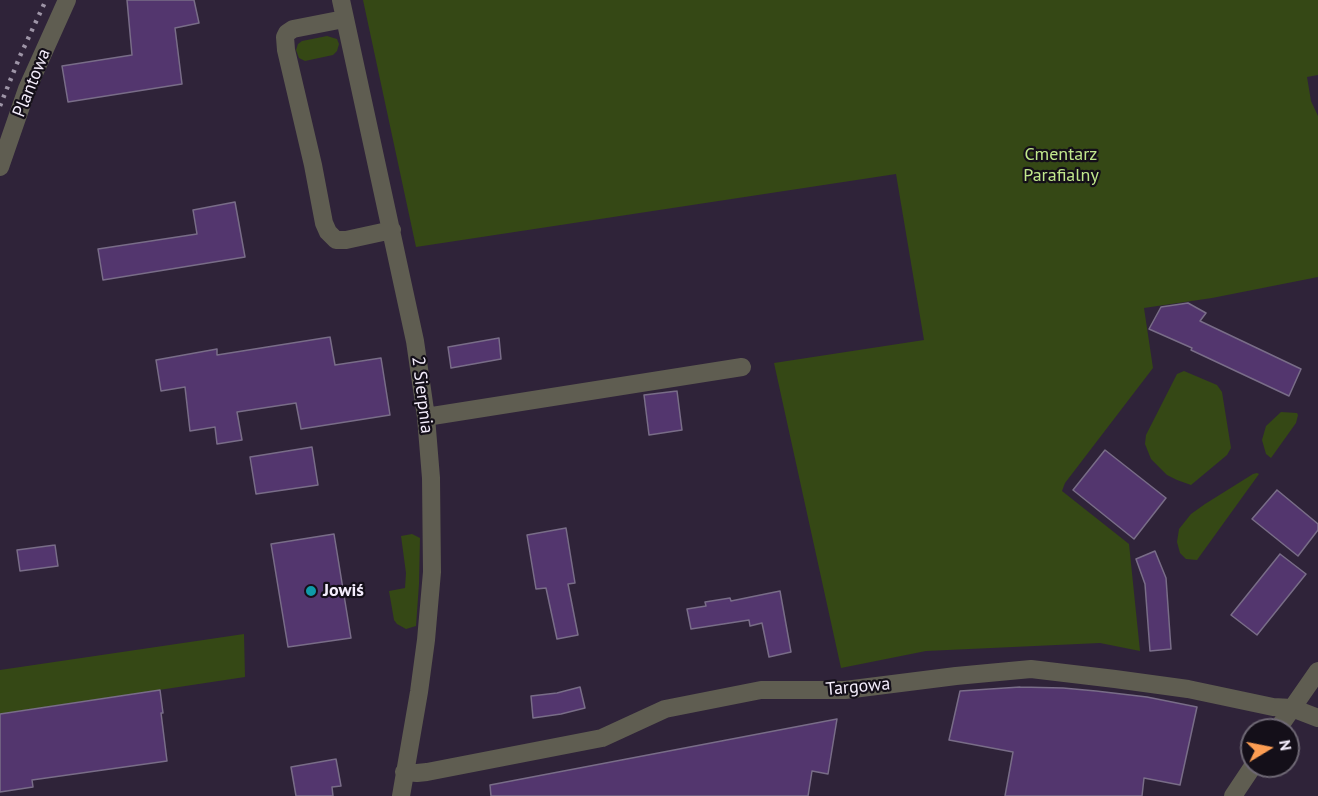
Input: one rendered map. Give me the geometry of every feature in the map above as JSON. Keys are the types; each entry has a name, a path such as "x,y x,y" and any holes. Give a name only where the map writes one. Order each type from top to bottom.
{"street":[{"name":"Plantowa","path":"0,167 27,89 68,0"},
{"name":"2 Sierpnia","path":"340,0 416,341 431,478 432,572 426,640 401,796"},
{"path":"344,19 293,29 285,37 324,223 328,232 336,240 392,230"},
{"path":"426,417 742,367"},
{"name":"Targowa","path":"404,772 427,772 602,738 665,709 761,690 846,690 1031,669 1188,689 1292,708 1318,718"},
{"path":"1285,718 1318,671"},
{"path":"1233,796 1245,778"}],"green space":[{"name":"Cmentarz Parafialny","path":"363,0 1318,0 1318,75 1307,77 1311,101 1318,116 1318,277 1212,298 1144,308 1153,368 1065,483 1062,491 1129,544 1140,651 1100,643 926,651 841,668 774,363 924,340 896,174 416,247"},
{"path":"327,36 337,39 339,44 333,55 305,61 299,58 296,50 298,44 302,41"},
{"path":"1184,371 1217,385 1222,392 1231,448 1227,455 1191,485 1167,475 1151,459 1145,444 1146,435 1177,374"},
{"path":"1281,412 1298,415 1296,423 1271,458 1266,454 1262,440 1266,426"},
{"path":"1257,473 1259,474 1197,560 1186,559 1180,553 1177,542 1179,529 1191,514"},
{"path":"412,534 420,538 419,584 416,626 406,629 394,620 389,591 405,588 406,573 401,536"},
{"path":"244,634 245,677 0,714 0,670"}],"building":[{"path":"127,0 194,0 199,23 175,28 182,84 68,102 62,66 132,55"},
{"path":"235,202 245,257 103,280 98,249 197,234 193,210"},
{"path":"1188,303 1206,313 1200,321 1301,369 1289,396 1149,329 1161,307"},
{"path":"330,337 335,365 381,358 390,415 301,429 296,403 237,412 242,440 217,444 215,427 190,431 185,387 161,391 156,360 217,349 217,355"},
{"path":"499,338 501,359 451,368 448,347"},
{"path":"677,391 682,430 649,435 644,395"},
{"path":"312,447 318,485 256,494 250,457"},
{"path":"1105,450 1166,498 1134,539 1073,490"},
{"path":"1277,490 1318,524 1318,530 1298,556 1252,519"},
{"path":"566,528 575,583 568,584 578,635 557,639 546,588 536,589 527,535"},
{"name":"Jowiś","path":"334,534 351,638 288,647 271,544"},
{"path":"55,545 58,566 20,571 17,550"},
{"path":"1155,551 1166,578 1171,649 1150,651 1145,584 1136,559"},
{"path":"1280,554 1306,574 1257,635 1231,615"},
{"path":"780,591 791,652 769,657 762,623 750,626 749,620 691,629 687,609 706,606 705,602 730,598 731,601"},
{"path":"580,687 585,708 533,718 531,696"},
{"path":"1020,687 1096,691 1147,697 1197,707 1180,785 1144,778 1142,796 1005,796 1013,752 949,740 960,691"},
{"path":"160,690 167,761 32,780 33,787 0,792 0,714"},
{"path":"837,719 828,774 812,771 808,796 491,796 490,785"},
{"path":"336,759 341,786 332,787 333,796 296,796 291,767"}],"railway":[{"path":"0,106 46,0"}],"place":[{"name":"Jowiś","path":"311,591"}]}
